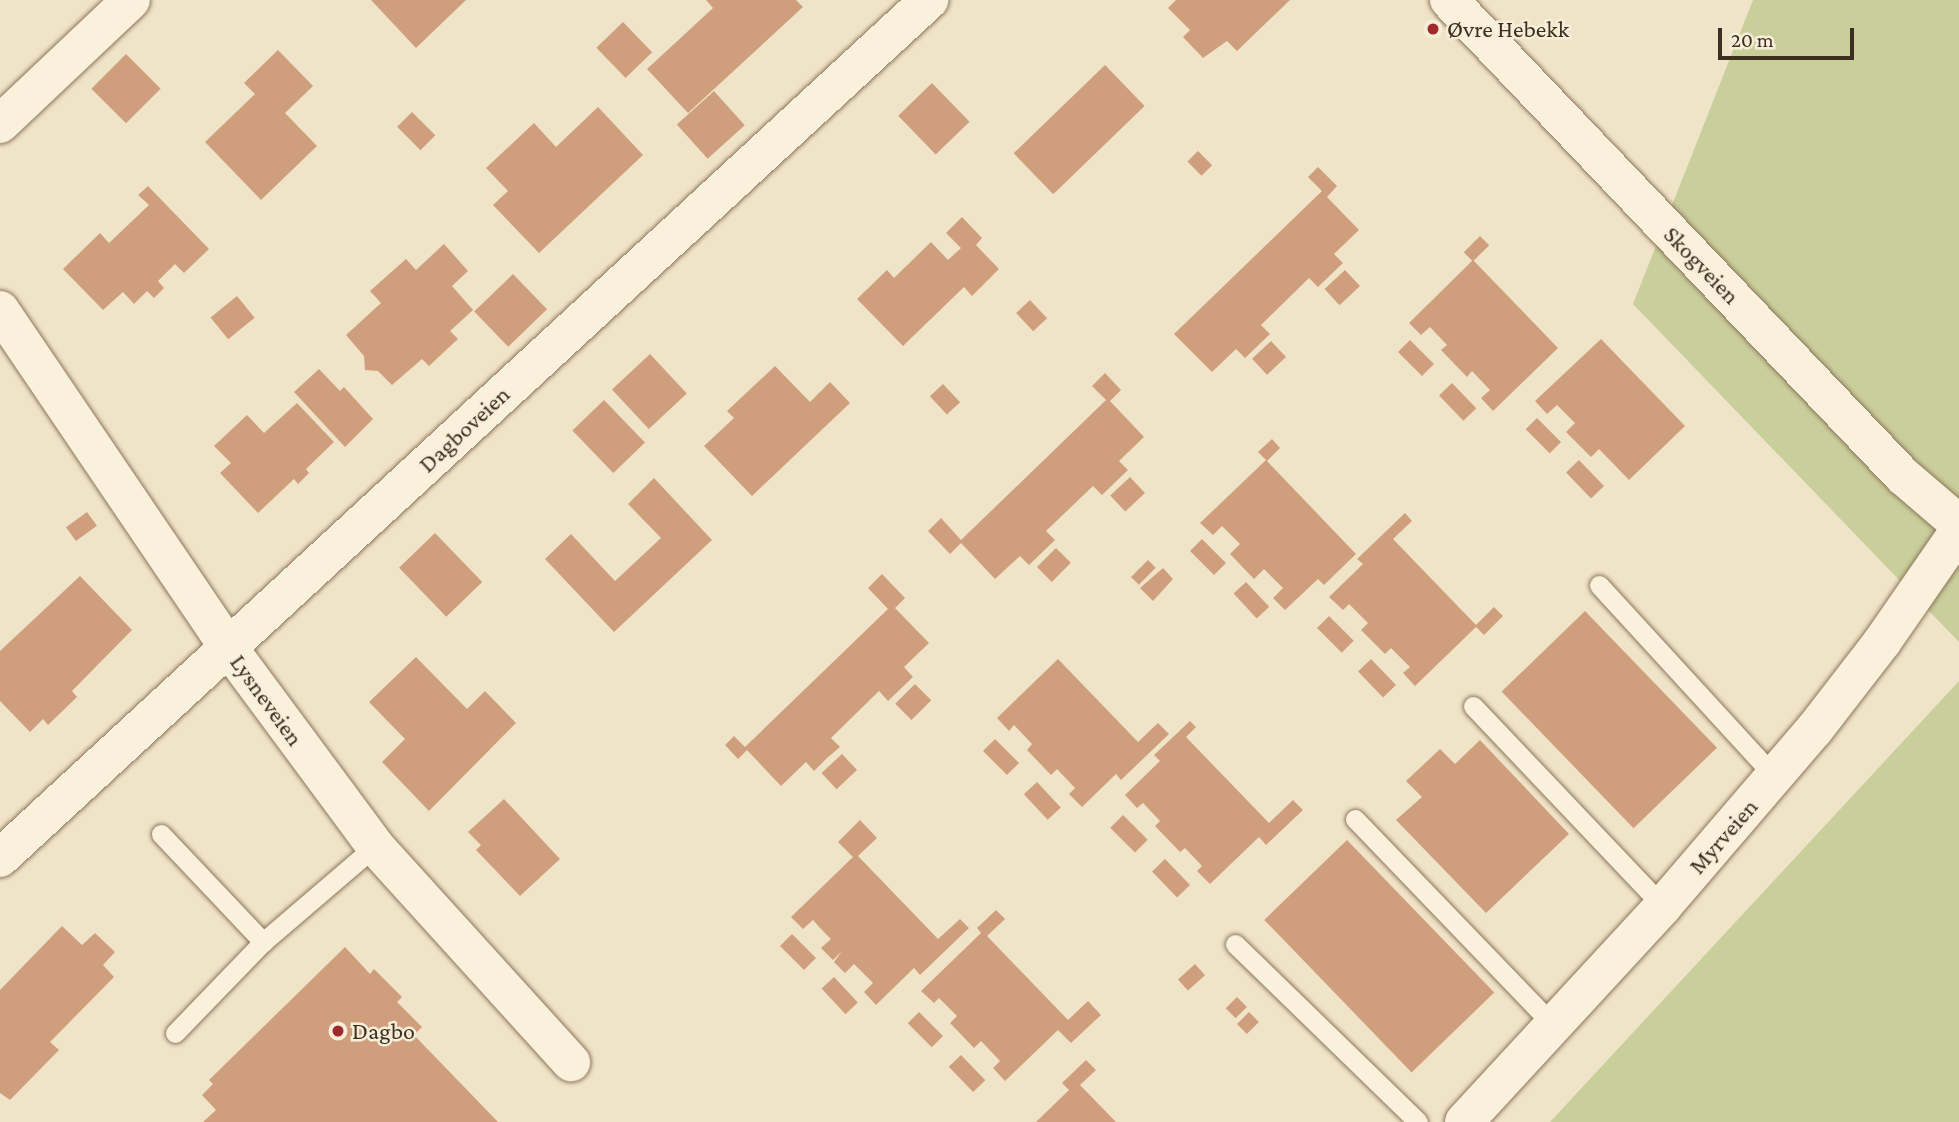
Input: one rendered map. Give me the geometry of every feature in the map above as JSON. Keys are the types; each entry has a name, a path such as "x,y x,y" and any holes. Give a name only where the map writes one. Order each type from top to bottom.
{"street":[{"path":"0,124 131,0"},
{"name":"Dagboveien","path":"0,858 929,0"},
{"name":"Skogveien","path":"1449,0 1903,476 1959,524"},
{"name":"Lysneveien","path":"0,310 228,647 375,846 571,1062"},
{"name":"Myrveien","path":"1464,1122 1663,906 1774,776 1882,642 1959,531"}],"lane":[{"path":"1598,585 1774,776"},
{"path":"1472,706 1663,906"},
{"path":"1355,819 1553,1026"},
{"path":"161,834 264,942"},
{"path":"175,1033 264,942 375,846"},
{"path":"1235,944 1418,1122"}],"green space":[{"path":"1753,0 1959,0 1959,642 1633,304"},
{"path":"1959,681 1959,1122 1550,1122"}],"building":[{"path":"371,0 466,0 416,48"},
{"path":"706,0 796,0 803,7 688,113 647,69 713,8"},
{"path":"1176,0 1290,0 1237,51 1227,41 1203,58 1183,37 1190,30 1168,8"},
{"path":"623,22 652,52 626,78 596,48"},
{"path":"278,50 313,86 285,113 317,146 261,200 205,142 255,94 244,83"},
{"path":"126,54 161,89 126,123 91,89"},
{"path":"1105,65 1145,106 1053,194 1014,153"},
{"path":"932,83 970,122 936,154 898,116"},
{"path":"714,91 745,125 708,159 677,124"},
{"path":"598,107 643,155 539,253 493,205 508,191 486,168 534,123 556,147"},
{"path":"412,112 435,135 420,150 397,127"},
{"path":"1198,151 1212,165 1202,176 1187,162"},
{"path":"1318,167 1337,186 1327,197 1359,230 1334,254 1343,263 1318,287 1309,278 1261,325 1270,334 1245,358 1236,349 1212,372 1174,334 1322,191 1308,177"},
{"path":"148,186 209,249 184,273 175,264 158,281 164,288 154,298 147,291 134,304 123,292 103,310 63,269 100,233 109,243 149,205 138,195"},
{"path":"962,217 982,238 976,245 999,269 972,296 964,287 903,346 857,299 887,270 894,278 931,242 948,260 961,248 946,233"},
{"path":"1480,236 1489,245 1473,261 1464,252"},
{"path":"444,244 468,271 452,286 473,310 450,331 458,339 429,366 422,359 392,385 378,371 365,370 364,356 346,335 381,303 370,291 406,259 416,270"},
{"path":"1473,260 1558,348 1493,411 1481,398 1490,390 1472,371 1467,377 1441,350 1447,345 1430,327 1421,335 1409,323"},
{"path":"1345,270 1360,286 1340,305 1325,289"},
{"path":"513,274 547,309 508,347 474,312"},
{"path":"237,296 255,318 228,339 211,317"},
{"path":"1030,300 1047,318 1033,331 1016,313"},
{"path":"1601,339 1685,426 1629,480 1599,449 1591,457 1566,432 1575,423 1557,405 1547,414 1535,401"},
{"path":"1410,340 1434,364 1422,376 1398,352"},
{"path":"1271,341 1286,357 1267,375 1252,359"},
{"path":"650,354 687,393 649,429 612,389"},
{"path":"775,366 810,402 830,382 850,403 752,496 704,446 734,418 727,411"},
{"path":"319,369 340,391 344,387 373,419 345,447 294,392"},
{"path":"1105,373 1121,390 1110,401 1144,437 1119,461 1128,470 1102,495 1093,486 1046,531 1055,540 1029,565 1020,556 995,579 961,543 950,554 928,531 941,518 961,540 1106,400 1092,386"},
{"path":"1452,383 1476,408 1463,421 1439,396"},
{"path":"943,384 960,402 947,415 930,396"},
{"path":"604,400 645,442 613,473 572,431"},
{"path":"297,403 334,442 306,469 309,473 298,484 294,479 258,513 220,473 231,463 214,446 247,415 264,433"},
{"path":"1537,418 1561,442 1550,453 1526,429"},
{"path":"1272,439 1280,448 1267,461 1356,554 1324,585 1318,579 1285,610 1273,598 1283,588 1264,569 1254,579 1230,554 1240,544 1222,526 1213,535 1200,523 1266,460 1258,452"},
{"path":"1579,460 1604,486 1591,498 1566,473"},
{"path":"1130,477 1145,493 1125,512 1110,495"},
{"path":"654,478 712,540 614,632 545,559 571,534 615,581 661,538 628,504"},
{"path":"87,512 97,526 76,541 66,527"},
{"path":"1405,513 1412,521 1393,539 1476,625 1494,607 1503,616 1484,635 1476,627 1415,686 1403,673 1410,667 1391,648 1385,654 1361,630 1368,623 1349,604 1343,610 1329,597 1363,564 1357,559"},
{"path":"435,533 482,582 446,617 399,568"},
{"path":"1202,539 1226,563 1214,575 1190,551"},
{"path":"1056,548 1071,563 1052,582 1037,567"},
{"path":"1148,560 1156,568 1139,585 1131,577"},
{"path":"1163,568 1173,579 1153,601 1140,588"},
{"path":"882,574 905,598 895,608 929,643 904,667 913,677 888,701 879,691 831,738 840,747 814,771 806,762 781,786 747,750 738,759 725,745 734,736 745,747 888,609 868,588"},
{"path":"80,576 132,630 72,691 77,697 48,725 43,719 30,732 0,701 0,651"},
{"path":"1246,582 1269,607 1257,618 1234,594"},
{"path":"1585,611 1717,748 1634,828 1502,692"},
{"path":"1329,616 1354,641 1342,653 1317,628"},
{"path":"416,657 467,709 485,691 516,723 429,811 382,762 405,739 369,702"},
{"path":"1058,659 1138,742 1158,723 1169,734 1121,780 1116,774 1082,807 1069,794 1075,788 1057,769 1051,775 1027,750 1032,744 1014,725 1009,731 997,718"},
{"path":"1371,659 1396,685 1383,697 1358,672"},
{"path":"915,684 931,700 911,720 895,704"},
{"path":"1190,721 1196,727 1186,737 1269,823 1293,800 1303,810 1266,845 1259,837 1210,884 1197,871 1202,866 1185,848 1180,852 1155,826 1160,821 1143,803 1137,808 1125,795 1160,761 1154,755"},
{"path":"995,739 1019,763 1007,775 983,751"},
{"path":"1480,740 1569,834 1486,913 1396,820 1422,797 1406,781 1440,749 1455,764"},
{"path":"842,754 857,770 837,789 822,773"},
{"path":"1037,782 1061,808 1048,820 1024,794"},
{"path":"504,799 560,859 520,896 476,850 481,845 468,832"},
{"path":"1123,815 1148,840 1135,852 1110,828"},
{"path":"860,820 877,838 858,856 938,939 960,919 969,928 920,975 914,968 876,1005 864,992 873,983 854,964 845,973 834,962 842,951 833,960 821,948 831,939 813,920 803,929 791,917 853,857 838,842"},
{"path":"1347,840 1494,993 1412,1072 1264,920"},
{"path":"1165,859 1190,885 1177,897 1152,872"},
{"path":"996,910 1005,919 987,936 1068,1020 1088,1001 1101,1015 1071,1043 1058,1030 1005,1081 993,1068 1000,1061 981,1041 974,1048 950,1023 957,1016 939,998 934,1003 921,991 981,933 977,928"},
{"path":"62,926 82,945 95,933 115,952 103,965 114,977 50,1042 59,1050 10,1100 0,1093 0,990"},
{"path":"792,934 816,958 804,970 780,946"},
{"name":"Dagbo","path":"345,947 370,974 374,969 402,997 397,1002 422,1027 414,1035 498,1122 203,1122 216,1110 202,1095 213,1084 209,1080"},
{"path":"1195,964 1205,975 1188,991 1178,979"},
{"path":"834,977 858,1003 845,1014 822,989"},
{"path":"1237,997 1247,1007 1236,1018 1226,1008"},
{"path":"919,1012 943,1036 932,1047 908,1023"},
{"path":"1249,1012 1259,1022 1247,1034 1237,1024"},
{"path":"961,1055 985,1080 973,1092 949,1067"},
{"path":"1086,1060 1096,1070 1080,1085 1116,1122 1036,1122 1069,1090 1062,1083"}],"place":[{"name":"Øvre Hebekk","path":"1433,29"},
{"name":"Dagbo","path":"338,1031"}]}
